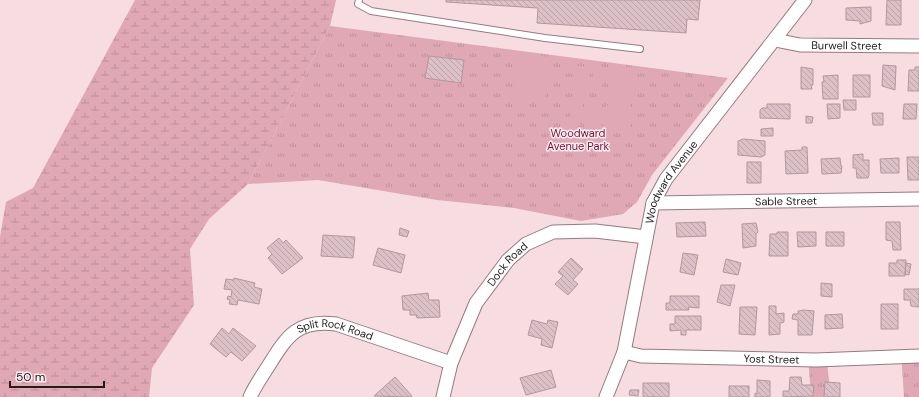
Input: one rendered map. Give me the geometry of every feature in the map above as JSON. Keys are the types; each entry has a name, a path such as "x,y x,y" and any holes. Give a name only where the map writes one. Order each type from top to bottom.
{"street":[{"name":"Woodward Avenue","path":"606,397 624,352 653,203 666,179 805,0"},
{"name":"Burwell Street","path":"775,40 800,45 919,46"},
{"name":"Sable Street","path":"653,203 919,199"},
{"name":"Dock Road","path":"443,397 451,363 476,303 508,260 526,244 553,232 595,231 646,237"},
{"name":"Split Rock Road","path":"250,397 285,340 296,330 312,324 323,322 336,324 451,363"},
{"name":"Yost Street","path":"624,352 640,356 808,360 919,356"}],"lane":[{"path":"359,0 358,4 371,11 545,38 640,49"}],"green space":[{"path":"135,0 336,0 330,26 248,184 209,219 190,249 194,305 152,368 149,397 0,397 0,237 6,202 33,188"},
{"name":"Woodward Avenue Park","path":"330,26 728,78 652,175 637,202 623,214 581,221 514,208 437,200 318,180 248,184"},
{"path":"518,53 551,57 544,104 511,100"},
{"path":"578,66 589,67 585,92 574,90"},
{"path":"594,68 605,69 601,94 590,92"},
{"path":"611,71 623,72 622,80 625,81 627,73 638,75 634,100 632,99 630,109 633,110 629,134 618,133 619,125 614,125 613,132 602,130 606,105 610,106 611,96 607,95"},
{"path":"572,100 583,102 580,126 569,125"},
{"path":"588,102 599,104 596,129 584,127"},
{"path":"919,351 919,397 904,397 901,352"},
{"path":"826,354 831,397 811,397 808,355"}],"building":[{"path":"446,0 700,0 698,20 687,19 686,33 537,23 538,8 446,2"},
{"path":"887,0 901,0 901,25 886,25"},
{"path":"871,7 871,21 860,24 860,21 846,20 846,8"},
{"path":"429,56 464,60 461,83 425,78"},
{"path":"883,65 896,66 895,90 882,86"},
{"path":"801,67 813,69 812,89 801,89"},
{"path":"915,67 919,67 919,91 908,91 909,70 915,70"},
{"path":"838,75 838,99 823,99 823,76"},
{"path":"853,75 870,75 870,97 853,97"},
{"path":"843,100 856,100 856,110 844,110"},
{"path":"767,104 790,104 790,119 760,118 760,110 762,108 767,108"},
{"path":"827,104 840,104 840,118 828,119"},
{"path":"904,104 917,104 916,119 903,119"},
{"path":"872,113 883,113 883,125 873,125"},
{"path":"806,116 813,117 812,123 806,123"},
{"path":"773,128 773,136 761,136 761,129"},
{"path":"743,139 765,141 765,155 761,157 738,155 738,141"},
{"path":"802,147 807,147 808,173 786,174 785,151 802,150"},
{"path":"863,154 863,160 869,160 869,175 868,178 857,178 856,168 853,168 853,155"},
{"path":"907,157 919,157 919,180 908,180"},
{"path":"840,158 842,166 841,173 822,174 821,159"},
{"path":"899,158 899,173 881,173 880,159"},
{"path":"747,162 761,162 761,183 747,183"},
{"path":"705,222 706,236 677,237 676,223"},
{"path":"886,222 900,222 901,250 893,250 892,241 886,240"},
{"path":"756,223 758,232 756,234 756,246 743,248 742,224"},
{"path":"400,228 409,231 407,237 399,235"},
{"path":"777,232 788,232 788,256 769,256 770,234 777,234"},
{"path":"797,232 816,232 816,246 798,247"},
{"path":"826,232 844,232 844,246 826,246"},
{"path":"323,235 355,237 353,258 321,256"},
{"path":"279,238 283,243 286,240 303,258 282,274 268,258 272,254 267,248"},
{"path":"378,248 405,255 401,273 373,265"},
{"path":"683,253 698,255 694,275 680,272"},
{"path":"571,258 583,269 573,280 578,284 568,295 555,284 563,276 558,272"},
{"path":"726,259 741,263 738,275 723,272"},
{"path":"897,260 906,260 905,276 889,276 889,263 897,263"},
{"path":"906,263 911,264 909,275 905,274"},
{"path":"234,278 255,283 254,287 262,289 259,304 238,300 237,305 229,304 230,300 227,299 228,296 231,297 232,290 224,289 226,279 234,280"},
{"path":"821,283 832,284 832,297 821,296"},
{"path":"721,285 735,285 730,306 717,302"},
{"path":"904,289 919,289 919,307 911,306 910,300 904,300"},
{"path":"428,293 429,300 439,300 440,317 417,318 416,315 410,315 410,310 403,310 402,296"},
{"path":"670,296 699,296 699,308 688,307 689,310 666,310 666,303 670,303"},
{"path":"881,304 898,304 898,329 881,329"},
{"path":"769,306 776,306 776,314 784,313 784,322 780,323 780,334 769,335"},
{"path":"740,307 757,307 755,335 739,334"},
{"path":"798,311 814,311 812,335 798,335 798,320 792,319 793,314 798,314"},
{"path":"842,314 843,328 825,329 825,315"},
{"path":"675,316 701,316 701,330 686,330 686,335 681,335 681,330 670,331 670,324 675,324"},
{"path":"532,320 547,324 548,320 558,322 552,348 541,345 542,339 528,335"},
{"path":"222,328 229,334 233,328 256,346 242,361 231,352 226,357 210,344"},
{"path":"551,370 556,387 526,395 520,378"},
{"path":"395,377 412,396 374,396"},
{"path":"790,377 801,377 802,385 814,385 813,396 783,397 783,391 789,391"},
{"path":"757,380 770,381 770,397 755,397 755,393 757,394"},
{"path":"825,382 840,383 840,397 824,397"},
{"path":"643,383 669,383 669,397 643,397"},
{"path":"729,386 749,386 749,397 729,397"},
{"path":"630,390 639,390 638,396 629,395"}]}
